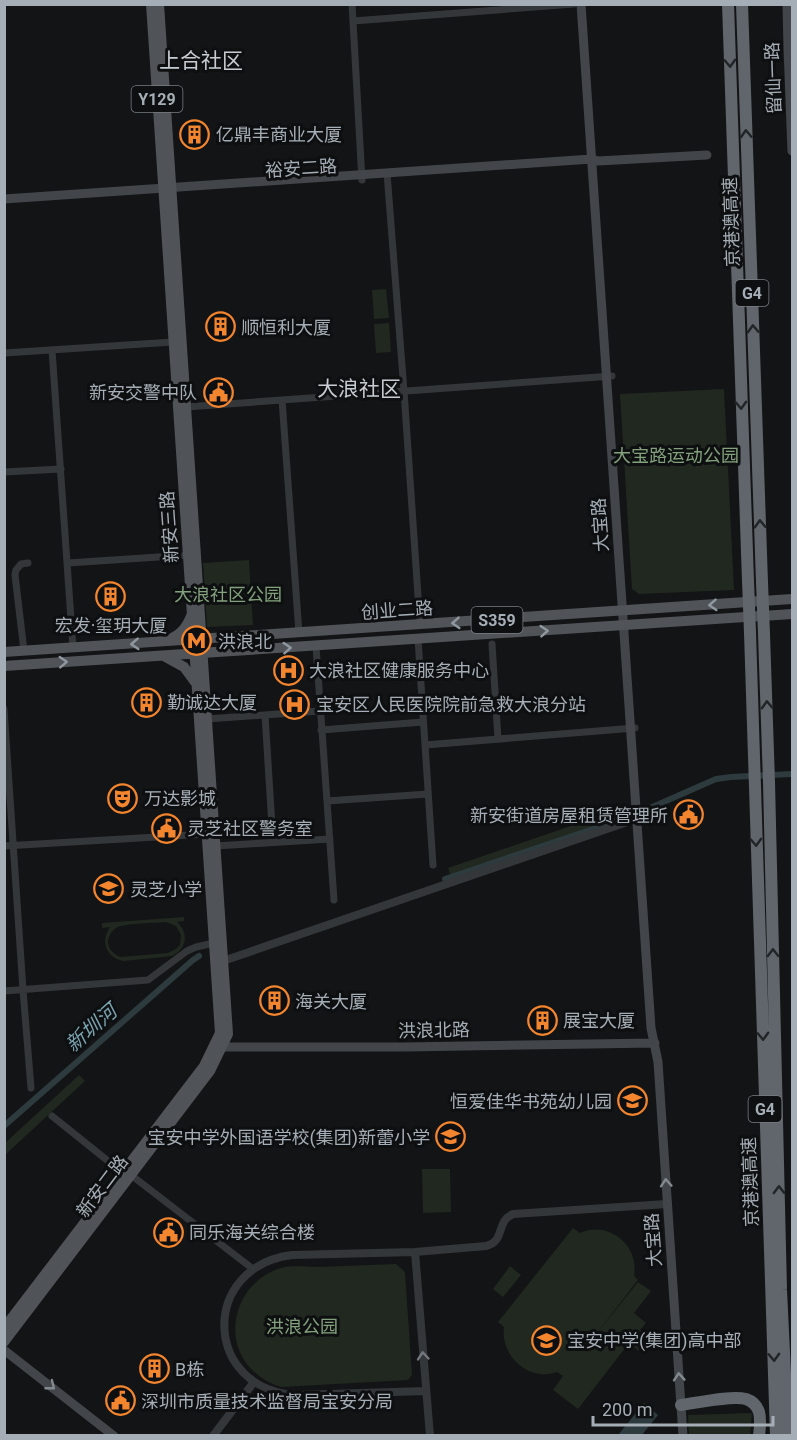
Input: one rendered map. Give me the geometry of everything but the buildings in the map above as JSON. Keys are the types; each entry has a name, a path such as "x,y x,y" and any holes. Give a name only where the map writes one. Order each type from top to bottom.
{"highway":[{"name":"京港澳高速","path":"728,4 776,1436"},
{"name":"京港澳高速","path":"742,4 769,764 781,1290 788,1436"},
{"name":"京港澳高速","path":"780,1248 792,1358"},
{"path":"681,1405 735,1398 744,1399 753,1403 759,1411 759,1436"}],"main road":[{"name":"新安三路","path":"151,4 186,406 207,834 220,1034 217,1047"},
{"name":"新安三路","path":"159,4 173,342 188,555 196,616"},
{"name":"大宝路","path":"582,4 656,1028 655,1043"},
{"name":"大宝路","path":"587,4 594,162"},
{"name":"留仙一路","path":"787,4 792,148"},
{"name":"裕安二路","path":"4,204 362,177 707,155"},
{"name":"裕安二路","path":"4,199 167,191"},
{"name":"创业二路","path":"4,652 792,599"},
{"name":"创业二路","path":"4,666 792,614"},
{"path":"163,642 182,632 196,616 213,633 225,638"},
{"path":"164,656 184,667 200,683 212,662 228,651"},
{"name":"新安三路","path":"200,683 207,719 228,1034 217,1047"},
{"name":"大宝路","path":"633,728 636,819 651,1028 658,1062 683,1436"},
{"name":"洪浪北路","path":"217,1047 655,1043"},
{"name":"新安二路","path":"4,1342 217,1047"},
{"name":"新安二路","path":"4,1328 127,1174"},
{"path":"4,1350 114,1436"}],"street":[{"path":"352,4 362,177"},
{"path":"353,21 574,4"},
{"path":"388,176 420,625"},
{"path":"4,353 173,342"},
{"path":"52,350 74,648"},
{"path":"186,406 609,376"},
{"path":"282,400 299,633"},
{"path":"4,472 61,469"},
{"path":"68,563 188,555"},
{"path":"24,651 15,575 21,564 28,563"},
{"path":"418,639 433,865"},
{"path":"492,644 498,739"},
{"path":"316,646 334,900"},
{"path":"4,709 31,1088"},
{"path":"207,719 320,711"},
{"path":"265,715 273,842"},
{"path":"321,730 423,722"},
{"path":"425,745 633,728"},
{"path":"327,801 428,794"},
{"path":"223,961 636,819"},
{"path":"4,846 207,834"},
{"path":"215,846 330,839"},
{"path":"4,991 148,980 187,951 214,943"},
{"path":"52,1116 253,1269"},
{"path":"426,1391 286,1395 271,1391 254,1382 240,1369 227,1347 224,1321 230,1296 237,1285 253,1269 266,1261 279,1257 415,1252 490,1245 498,1239 505,1220 513,1214 667,1204"},
{"path":"415,1252 430,1436"},
{"path":"213,1436 254,1382"}],"green space":[{"path":"386,289 389,318 374,319 372,290"},
{"path":"389,323 391,352 376,353 374,324"},
{"name":"大宝路运动公园","path":"724,389 734,590 639,594 632,589 620,394"},
{"name":"大浪社区公园","path":"249,560 253,625 207,627 203,563"},
{"path":"635,804 636,819 453,884 448,868"},
{"path":"184,917 184,921 177,922 181,926 185,940 181,949 172,956 124,961 113,957 106,948 105,938 110,927 102,928 102,923","holes":["166,922 176,926 181,935 180,945 168,953 120,957 112,952 109,945 108,940 111,933 122,926"]},
{"path":"79,1075 85,1081 5,1155 5,1143"},
{"path":"422,1169 450,1169 451,1212 423,1213"},
{"path":"573,1228 580,1233 601,1230 620,1238 632,1254 635,1265 634,1276 638,1280 594,1337 638,1282 651,1291 634,1313 646,1323 640,1330 650,1337 639,1351 629,1343 578,1409 553,1390 563,1376 557,1372 536,1373 518,1364 507,1348 504,1327 498,1322"},
{"name":"洪浪公园","path":"396,1264 405,1272 412,1375 408,1380 281,1387 259,1376 243,1359 235,1332 239,1308 251,1287 270,1272 290,1267"},
{"path":"510,1266 521,1275 503,1297 493,1289"},
{"path":"752,1413 750,1435 689,1435 688,1415"}],"shaded area":[{"path":"644,1403 658,1415 642,1435 618,1435"}],"waterway":[{"path":"650,808 716,779 792,774"},
{"path":"445,879 626,818"},
{"name":"新圳河","path":"4,1126 199,956"}],"place":[{"name":"亿鼎丰商业大厦","path":"195,134"},
{"name":"顺恒利大厦","path":"220,327"},
{"name":"新安交警中队","path":"218,392"},
{"name":"宏发·玺玥大厦","path":"111,596"},
{"name":"洪浪北","path":"197,641"},
{"name":"大浪社区健康服务中心","path":"288,670"},
{"name":"勤诚达大厦","path":"146,702"},
{"name":"宝安区人民医院院前急救大浪分站","path":"295,704"},
{"name":"万达影城","path":"123,798"},
{"name":"新安街道房屋租赁管理所","path":"689,815"},
{"name":"灵芝社区警务室","path":"166,828"},
{"name":"灵芝小学","path":"109,889"},
{"name":"海关大厦","path":"274,1001"},
{"name":"展宝大厦","path":"542,1020"},
{"name":"恒爱佳华书苑幼儿园","path":"633,1101"},
{"name":"宝安中学外国语学校(集团)新蕾小学","path":"451,1137"},
{"name":"同乐海关综合楼","path":"168,1232"},
{"name":"宝安中学(集团)高中部","path":"546,1340"},
{"name":"B栋","path":"154,1369"},
{"name":"深圳市质量技术监督局宝安分局","path":"120,1401"}],"district":[{"name":"上合社区","path":"201,61"},
{"name":"大浪社区","path":"359,389"}]}
